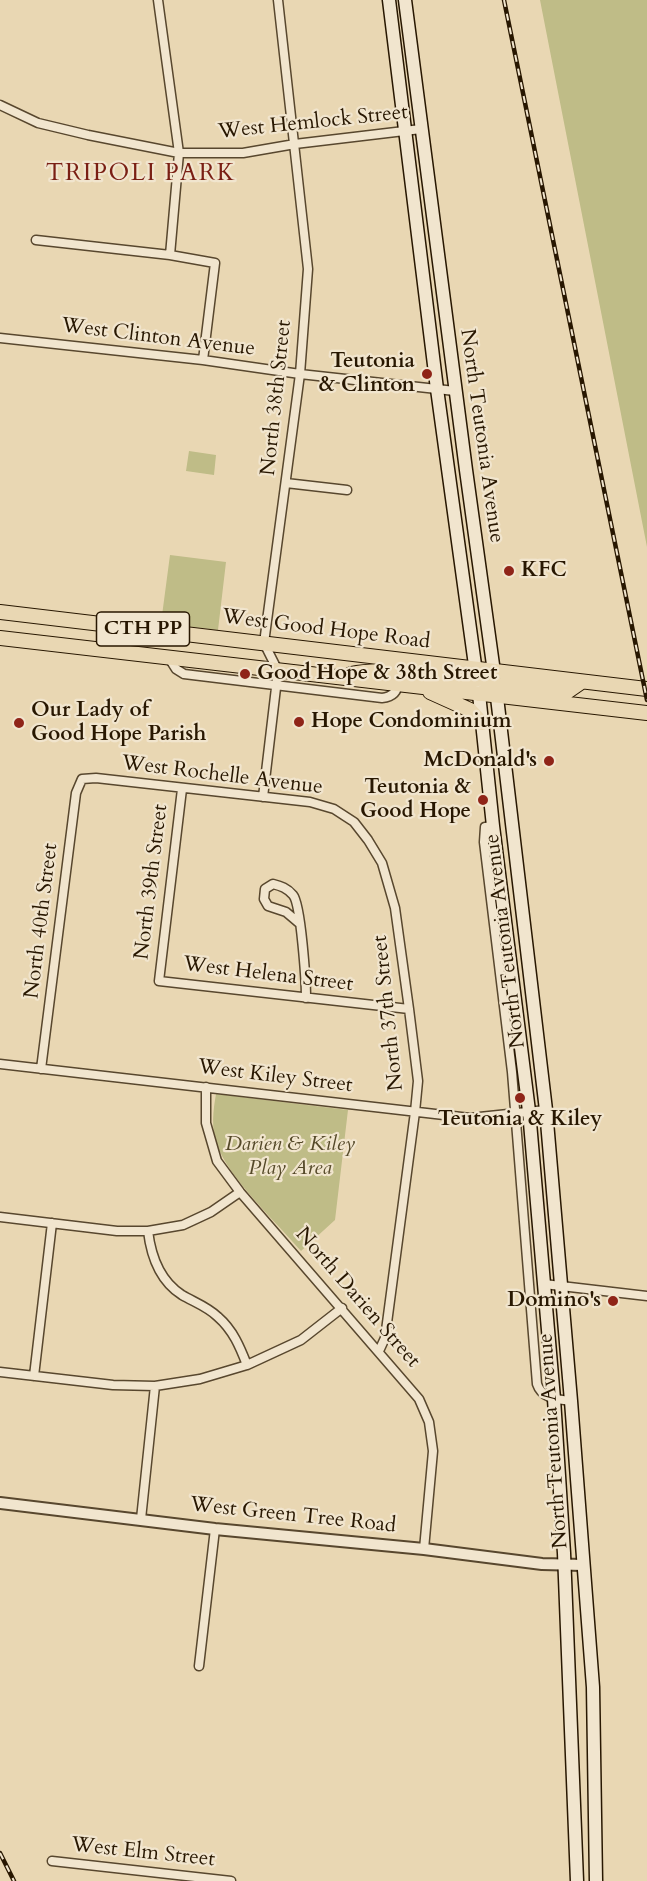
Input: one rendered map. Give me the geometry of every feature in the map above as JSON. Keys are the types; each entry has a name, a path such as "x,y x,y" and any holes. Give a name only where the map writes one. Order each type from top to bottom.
{"main road":[{"name":"North Teutonia Avenue","path":"388,0 437,389 479,694 489,827 529,1111 554,1399 565,1565 577,1881"},
{"name":"North Teutonia Avenue","path":"405,0 494,672 546,1110 593,1687 596,1881"},
{"name":"West Good Hope Road","path":"0,612 264,643 396,678 417,687 479,694"},
{"name":"CTH PP","path":"0,638 334,677 361,672 396,678"},
{"path":"396,678 475,675 486,678 494,672 647,689"},
{"path":"479,694 496,691 508,685 567,692 580,682"},
{"path":"417,687 470,710 482,723"},
{"path":"496,691 647,713"}],"street":[{"path":"158,0 179,153 170,255"},
{"name":"North 38th Street","path":"264,643 300,374 308,269 278,0"},
{"name":"West Hemlock Street","path":"0,105 38,123 179,153 243,153 295,144 421,129"},
{"path":"36,240 170,255 215,263 203,360"},
{"name":"West Clinton Avenue","path":"0,338 455,391"},
{"path":"286,483 347,490"},
{"path":"263,797 278,671 264,643"},
{"name":"West Good Hope Road","path":"169,658 176,669 184,674 382,698 396,678"},
{"name":"West Rochelle Avenue","path":"82,779 96,778 310,802 334,809 354,822"},
{"name":"North 40th Street","path":"41,1069 76,793 82,779"},
{"name":"North 39th Street","path":"159,981 182,789"},
{"name":"North 37th Street","path":"354,822 368,840 382,865 395,908 418,1081 416,1112 385,1338 379,1351"},
{"name":"North Teutonia Avenue","path":"489,827 484,842 516,1113 537,1384 539,1391 554,1399"},
{"path":"299,923 285,912 268,906 264,899 265,889 273,884 285,887 295,897 299,923 306,998"},
{"name":"West Helena Street","path":"159,981 409,1009"},
{"name":"West Kiley Street","path":"0,1064 470,1118 546,1110"},
{"name":"North Darien Street","path":"206,1088 206,1123 218,1161 240,1192 419,1399 429,1422 433,1450 424,1549"},
{"path":"0,1217 117,1231 148,1231 183,1225 212,1212 240,1192"},
{"path":"34,1376 52,1223"},
{"path":"148,1231 154,1262 167,1282 180,1294 219,1317 234,1336 247,1365"},
{"path":"544,1284 647,1296"},
{"path":"0,1372 113,1385 155,1386 200,1379 247,1365 301,1340 342,1308"},
{"path":"141,1519 155,1386"},
{"path":"554,1399 571,1401"},
{"name":"West Green Tree Road","path":"0,1503 542,1564 583,1565"},
{"path":"199,1666 215,1529"},
{"name":"West Elm Street","path":"52,1861 231,1881"}],"green space":[{"path":"540,0 647,0 647,547"},
{"path":"189,451 216,455 214,475 186,471"},
{"path":"170,555 226,562 218,630 161,623"},
{"name":"Darien & Kiley Play Area","path":"216,1094 348,1110 335,1220 301,1251 254,1200 223,1158 217,1145 213,1126"}],"railway":[{"path":"504,0 647,700"},
{"path":"0,1853 14,1881"}],"place":[{"name":"Teutonia & Clinton","path":"427,374"},
{"name":"KFC","path":"509,571"},
{"name":"Good Hope & 38th Street","path":"245,674"},
{"name":"Hope Condominium","path":"299,722"},
{"name":"Our Lady of Good Hope Parish","path":"19,723"},
{"name":"McDonald's","path":"549,761"},
{"name":"Teutonia & Good Hope","path":"483,800"},
{"name":"Teutonia & Kiley","path":"520,1098"},
{"name":"Domino's","path":"613,1301"}],"district":[{"name":"TRIPOLI PARK","path":"141,174"}]}
